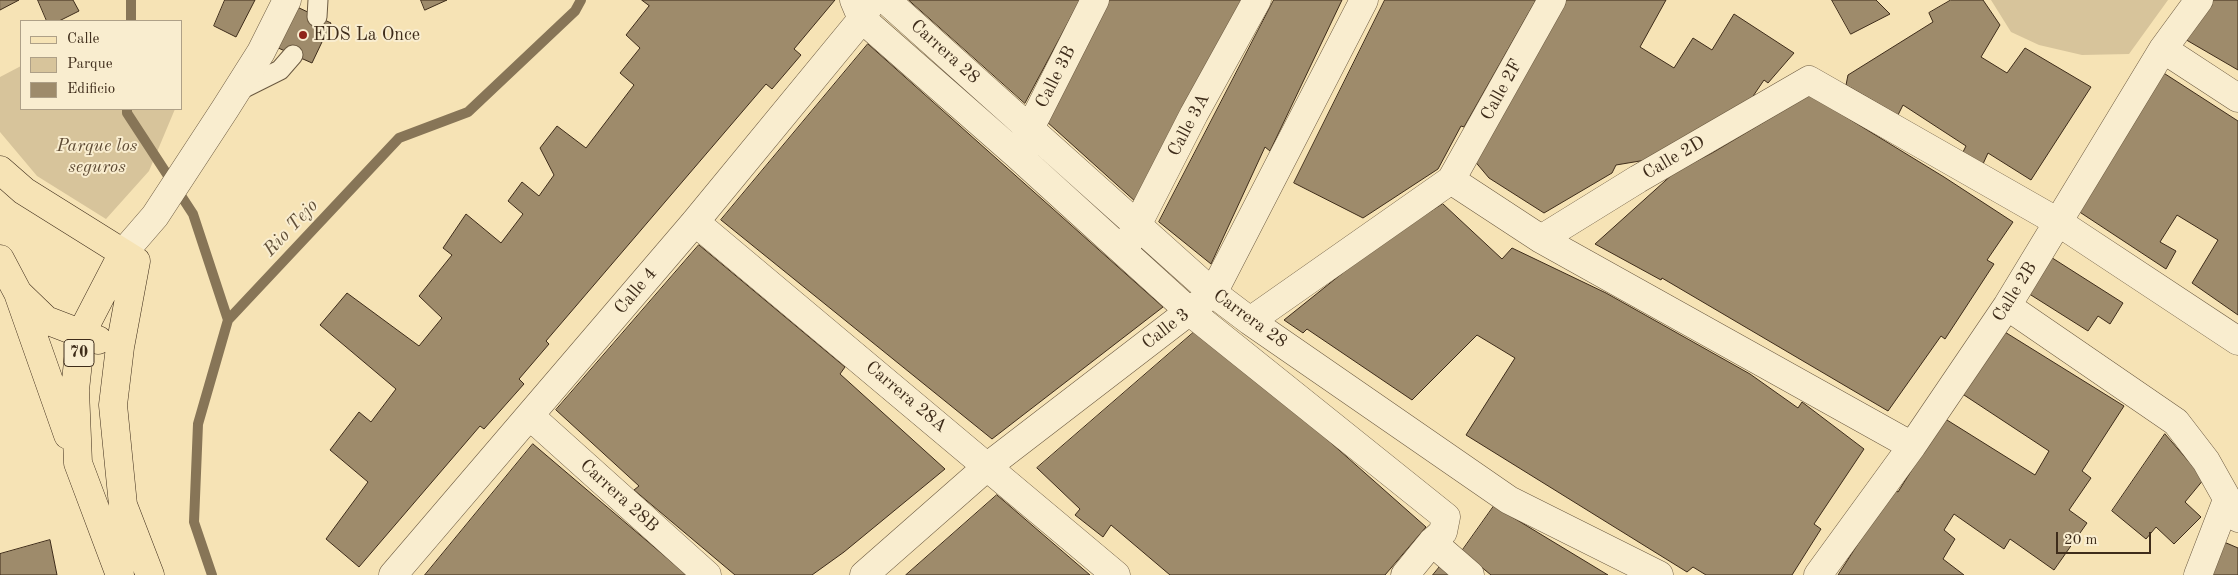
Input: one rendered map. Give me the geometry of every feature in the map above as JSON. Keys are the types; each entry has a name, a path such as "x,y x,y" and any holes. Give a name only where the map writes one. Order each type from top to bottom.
{"main road":[{"path":"0,170 24,192 130,257"},
{"name":"70","path":"120,575 78,463 75,390 81,334 130,257"},
{"name":"70","path":"130,257 113,404 123,504 150,575"},
{"name":"70","path":"0,259 18,293 46,320 120,347"},
{"path":"18,293 78,463"}],"street":[{"path":"130,257 154,216 261,52 287,0"},
{"name":"Carrera 28","path":"886,0 1213,293 1250,321 1509,500 1659,575"},
{"name":"Calle 3B","path":"1016,154 1094,0"},
{"name":"Calle 3A","path":"1124,251 1194,114 1257,0"},
{"name":"Calle 3","path":"864,575 988,466 1213,293 1364,0"},
{"name":"Calle 2F","path":"1452,180 1552,0"},
{"name":"Calle 2B","path":"1818,575 1912,446 2008,306 2163,48 2199,0"},
{"name":"Carrera 28","path":"863,6 1016,154 1189,311 1446,518 1439,533"},
{"name":"Calle 4","path":"393,575 694,222 863,6"},
{"path":"2163,48 2238,98"},
{"name":"Calle 2D","path":"1542,239 1638,179 1809,80 2058,222"},
{"path":"1250,321 1452,180 1542,239 1912,446"},
{"name":"Carrera 28A","path":"694,222 1116,575"},
{"path":"2058,222 2238,341"},
{"path":"2008,306 2176,422 2206,460 2233,509 2198,575"},
{"name":"Carrera 28B","path":"530,416 707,575"},
{"path":"1405,575 1439,533 1470,575"}],"lane":[{"path":"235,92 280,70 293,55"}],"green space":[{"path":"1991,0 2168,0 2129,54 2082,55 2039,45 2011,32"},
{"name":"Parque los seguros","path":"20,67 20,110 175,110 149,171 106,219 37,176 0,132 0,77"}],"building":[{"path":"0,0 19,0 0,10"},
{"path":"38,0 73,0 79,11 61,20 47,20"},
{"path":"225,0 255,0 236,37 214,26"},
{"path":"421,0 447,0 425,10"},
{"path":"642,0 835,0 794,49 801,55 772,89 766,84 546,341 549,344 519,379 524,384 484,429 480,426 359,567 326,539 368,482 330,450 359,412 371,422 396,389 320,325 347,293 419,346 442,318 419,296 452,255 443,248 466,214 501,243 523,214 508,201 522,182 539,196 554,175 540,148 557,126 586,148 634,85 620,73 640,48 626,35 649,6"},
{"path":"909,0 1080,0 1025,103"},
{"path":"1108,0 1244,0 1137,203 1046,121"},
{"path":"1274,0 1342,0 1270,151 1265,147 1211,264 1159,222"},
{"path":"1385,0 1536,0 1464,127 1461,126 1438,169 1363,218 1294,183"},
{"path":"1562,0 1666,0 1640,47 1674,68 1693,38 1712,50 1734,14 1794,53 1768,83 1764,80 1745,108 1646,160 1616,165 1612,173 1544,213 1489,178 1473,159"},
{"path":"1832,0 1876,0 1890,14 1851,34"},
{"path":"1951,0 1983,0 2000,25 1981,57 2007,73 2025,48 2091,87 2031,180 1988,153 1983,164 1963,152 1966,146 1903,105 1898,115 1846,85 1848,75 1933,22 1929,13"},
{"path":"2208,0 2238,0 2238,70 2183,38"},
{"name":"EDS La Once","path":"295,6 331,23 312,63 276,47"},
{"path":"868,44 1163,307 992,439 721,220"},
{"path":"2159,70 2238,121 2238,315 2192,283 2218,240 2177,215 2160,242 2176,251 2166,269 2072,207"},
{"path":"1810,95 1944,177 2013,222 1987,260 1994,264 1945,339 1941,336 1888,411 1662,278 1661,280 1595,244 1675,172 1712,153"},
{"path":"1443,204 1502,259 1512,248 1606,293 1750,374 1798,408 1802,402 1864,449 1814,524 1821,529 1792,575 1706,575 1693,567 1687,572 1466,435 1515,358 1477,335 1412,400 1307,329 1303,333 1284,320 1380,243"},
{"path":"699,245 845,367 840,374 945,469 844,552 812,575 735,575 634,490 639,486 556,410"},
{"path":"2046,254 2123,303 2110,324 2098,316 2088,331 2023,290"},
{"path":"1200,327 1426,527 1385,575 1170,575 1111,525 1103,537 1075,515 1080,509 1037,468"},
{"path":"2000,329 2124,406 2082,471 2091,478 2069,510 2087,523 2054,570 2010,539 2004,549 1954,514 1944,530 1955,539 1943,559 1964,575 1838,575 1893,489 1898,492 1926,447 1939,415 2035,475 2049,451 1961,393"},
{"path":"2165,434 2204,479 2185,502 2201,517 2174,544 2156,527 2146,539 2112,511"},
{"path":"533,444 687,575 425,575"},
{"path":"997,495 1090,575 906,575"},
{"path":"1494,506 1608,575 1491,575 1462,551"},
{"path":"50,540 57,575 0,575 0,554"},
{"path":"2224,542 2238,548 2238,575 2209,575"},
{"path":"1442,564 1454,575 1433,575"}],"waterway":[{"path":"131,0 131,20"},
{"name":"Rio Tejo","path":"212,575 194,522 198,424 228,320 399,138 468,112 575,11 581,0"},
{"path":"127,110 127,113 193,214 228,320"}],"place":[{"name":"EDS La Once","path":"303,35"}]}
